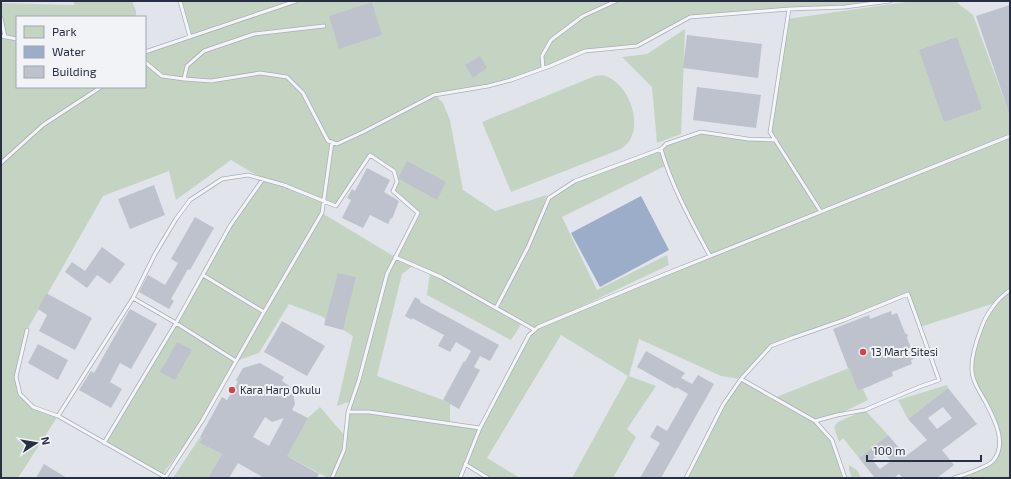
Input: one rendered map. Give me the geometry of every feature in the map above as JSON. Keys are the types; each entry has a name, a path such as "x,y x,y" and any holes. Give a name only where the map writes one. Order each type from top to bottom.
{"lane":[{"path":"180,1 190,37"},
{"path":"146,52 296,1"},
{"path":"543,68 542,56 551,40 583,16 616,1"},
{"path":"146,63 162,76 184,79 211,81 260,73 287,77 303,93 328,140 337,144 434,95 488,86 511,80 585,51 637,46 690,17 845,6 890,1"},
{"path":"789,9 770,132 822,212"},
{"path":"1,18 3,36 16,39"},
{"path":"184,79 187,66 204,51 254,34 324,26"},
{"path":"1,163 43,125 99,88"},
{"path":"496,308 528,247 549,198 575,181 661,149 666,144 701,132 748,139 776,140"},
{"path":"460,478 480,428 529,335 538,327 710,256 1010,136"},
{"path":"27,330 16,377 20,394 33,407 58,416 165,478 202,421 322,213 332,142"},
{"path":"661,149 668,174 688,216 710,256"},
{"path":"58,416 133,298 155,254 176,219 190,200 222,179 248,176 284,185 336,206 370,155 394,171 398,182 393,191 418,213 387,274 359,380 348,412 344,450 332,478"},
{"path":"104,443 176,323 230,226 263,179"},
{"path":"395,257 441,277 535,330"},
{"path":"202,275 264,312"},
{"path":"954,478 975,471 992,462 998,452 999,436 997,424 972,377 972,360 977,339 984,320 996,303 1010,290"},
{"path":"686,478 724,405 741,379 771,346 844,320 908,294 940,380 919,387 865,410 815,421"},
{"path":"133,298 236,361"},
{"path":"741,379 815,421 832,440 845,478"},
{"path":"348,412 369,412 480,428"},
{"path":"466,464 488,478"}],"green space":[{"path":"74,1 132,1 136,11 136,16 16,16 16,88 146,88 146,52 190,36 180,1 890,1 845,7 690,17 637,46 585,51 511,80 488,86 435,95 443,103 450,120 463,190 495,211 547,195 532,237 549,198 575,181 661,149 666,144 701,132 748,139 775,140 770,132 787,19 913,1 955,1 973,15 1008,110 1010,110 1010,478 954,478 992,462 998,452 999,436 997,424 973,377 972,360 984,320 995,303 920,327 908,294 844,320 771,346 741,379 721,376 639,339 629,376 656,386 627,429 636,437 613,478 572,478 628,376 561,335 487,458 520,478 488,478 466,464 460,478 328,478 289,457 284,458 308,418 320,407 345,436 351,401 337,406 353,336 321,316 289,304 259,353 236,361 202,421 162,475 104,443 176,323 230,226 263,179 231,160 176,200 169,171 103,196 27,330 16,377 20,394 33,407 58,416 18,478 1,478 1,3 74,5","holes":["370,155 394,171 397,182 393,191 418,213 395,257 322,213 324,202 336,206","665,166 709,256 536,329 669,265 667,255 597,290 562,217","414,265 430,272 427,295 511,340 522,323 534,330 529,335 480,428 450,424 450,404 443,400 377,376 402,274"]},
{"path":"685,29 681,134 657,143 652,87 622,57 647,54"},
{"path":"602,75 612,79 621,87 632,108 634,120 633,131 629,141 621,149 511,192 482,122 595,76"},
{"path":"849,368 858,391 863,389 868,400 837,415 815,421 832,440 845,478 686,478 723,405 741,379 774,398"},
{"path":"947,385 948,388 908,419 898,400"},
{"path":"865,410 888,435 859,458 843,438 839,442 834,427 838,422"},
{"path":"200,437 202,438 199,443 222,454 208,478 173,478"},
{"path":"849,465 857,470 861,478 852,478"}],"water":[{"path":"641,196 669,250 600,287 571,233"}],"building":[{"path":"372,2 382,35 339,49 329,16"},
{"path":"1010,5 1010,113 1009,113 976,16"},
{"path":"687,35 762,44 758,78 683,68"},
{"path":"957,37 982,109 944,122 919,50"},
{"path":"480,56 487,68 473,78 465,65"},
{"path":"697,87 761,95 756,128 693,120"},
{"path":"407,161 446,182 437,200 399,179 399,176"},
{"path":"367,168 390,180 384,192 399,201 392,219 391,218 388,224 370,215 363,228 342,218 351,200 347,198 352,189 355,191"},
{"path":"154,185 165,215 130,229 118,199"},
{"path":"195,217 214,228 190,270 188,269 171,299 174,301 169,309 139,292 148,275 165,285 178,263 171,259"},
{"path":"102,247 125,264 110,284 97,275 87,288 65,272 72,262 85,271"},
{"path":"338,273 356,277 343,330 324,325"},
{"path":"46,293 92,318 75,350 39,331 47,315 38,309"},
{"path":"415,297 420,300 420,302 499,345 490,361 480,356 474,367 480,370 459,409 443,400 471,351 456,342 450,352 438,346 444,335 412,318 412,320 405,316"},
{"path":"130,309 157,324 131,369 120,363 110,382 122,389 111,408 79,390 91,371 94,373"},
{"path":"891,311 892,315 897,313 905,333 908,335 907,338 915,358 911,360 912,364 892,372 893,376 858,391 833,329 869,315 870,319"},
{"path":"282,321 325,346 307,376 264,352"},
{"path":"177,342 192,350 175,380 160,372"},
{"path":"38,344 68,360 58,380 28,363"},
{"path":"646,351 685,373 681,378 692,384 698,375 714,384 661,478 640,478 660,443 650,437 657,425 667,431 688,394 637,367"},
{"path":"260,363 284,377 282,381 292,388 295,404 292,410 308,418 287,456 319,474 317,478 264,478 238,463 229,478 208,478 222,454 199,443 202,438 200,437 222,397 227,400 238,382 236,380 243,368","holes":["265,417 272,422 284,418 269,446 253,437"]},
{"path":"948,388 977,424 942,450 954,465 937,478 903,478 899,474 894,478 875,478 859,458 888,435 906,456 927,440 908,419","holes":["943,407 952,418 937,429 928,418","883,451 891,461 880,469 872,460"]},
{"path":"44,464 67,478 36,478"}],"place":[{"name":"13 Mart Sitesi","path":"863,352"},
{"name":"Kara Harp Okulu","path":"232,390"}]}
